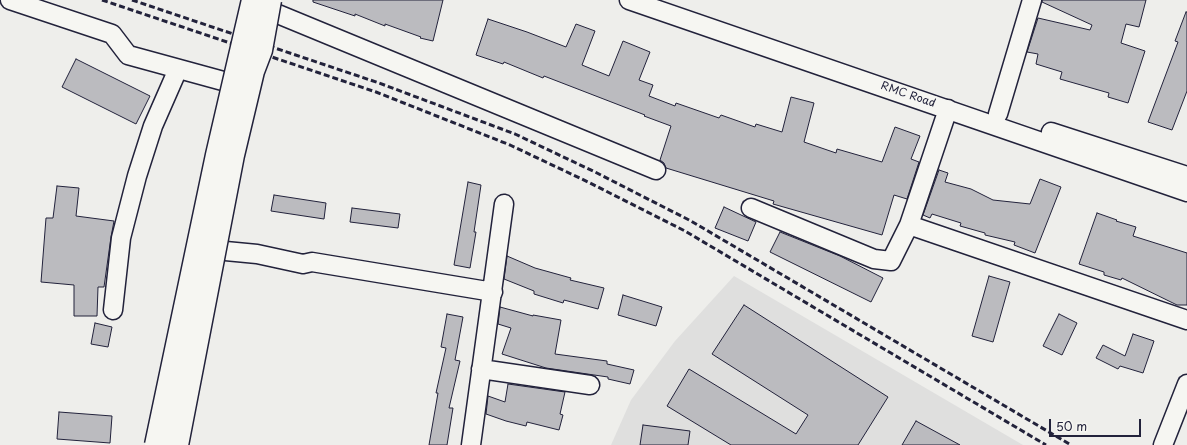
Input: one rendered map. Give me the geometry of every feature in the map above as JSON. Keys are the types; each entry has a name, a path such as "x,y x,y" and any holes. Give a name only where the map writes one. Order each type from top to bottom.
{"main road":[{"path":"156,445 215,163 234,84 264,3"},
{"path":"177,445 233,155 252,71 261,50 264,3"}],"street":[{"path":"10,0 112,34 128,55 178,70 234,84"},
{"name":"RMC Road","path":"629,0 1187,192"},
{"name":"RMC Road","path":"662,0 998,114 1187,176"},
{"path":"998,114 1032,0"},
{"path":"264,3 656,170"},
{"path":"112,310 122,238 137,176 153,126 178,70"},
{"path":"751,208 874,259 891,261 909,225 948,109"},
{"path":"471,445 504,204"},
{"path":"909,225 1187,320"},
{"path":"215,250 257,254 303,264 312,262 493,292"},
{"path":"481,369 590,385"},
{"path":"1164,445 1187,384"}],"shaded area":[{"path":"734,276 1023,445 611,445 631,400 675,341"}],"building":[{"path":"313,0 443,0 433,41 420,38 421,37 385,24 385,26 355,14 355,16 313,2"},
{"path":"1042,0 1146,0 1139,27 1126,24 1121,43 1145,51 1128,103 1108,97 1109,93 1060,79 1062,72 1036,64 1038,54 1027,52 1038,18 1090,30 1092,25 1042,2"},
{"path":"1186,12 1187,91 1172,130 1148,122 1178,42 1175,41"},
{"path":"488,19 566,47 576,24 595,31 582,65 609,76 623,41 650,52 639,80 653,85 649,96 675,106 676,103 719,118 721,115 755,127 756,124 782,132 791,97 814,103 804,142 836,153 837,149 882,162 895,127 920,136 911,159 919,162 907,199 894,195 882,235 773,204 774,201 666,168 664,163 660,160 671,126 544,76 543,78 504,62 503,64 476,55"},
{"path":"76,59 150,96 136,124 62,87"},
{"path":"939,170 948,173 945,182 971,189 993,200 1030,204 1040,179 1061,187 1035,253 1014,245 1015,242 985,235 985,233 960,226 961,223 932,214 930,218 923,215"},
{"path":"468,182 481,185 474,232 476,232 470,268 454,265"},
{"path":"57,186 79,188 76,216 114,221 104,287 98,287 97,316 74,316 74,285 41,282 46,218 53,218"},
{"path":"274,195 326,203 324,219 271,211"},
{"path":"724,207 756,222 748,241 715,228"},
{"path":"352,208 400,214 398,228 350,222"},
{"path":"1097,213 1136,227 1133,236 1187,253 1187,305 1177,305 1122,278 1121,280 1104,275 1104,272 1079,264"},
{"path":"780,232 840,256 883,278 871,302 770,252"},
{"path":"507,256 535,268 571,278 570,280 604,288 598,309 564,300 563,303 534,294 534,291 504,279"},
{"path":"989,276 1010,282 993,342 972,336"},
{"path":"623,295 662,307 656,326 618,315"},
{"path":"744,305 888,397 858,445 731,445 667,406 689,369 796,434 808,415 712,354"},
{"path":"500,307 533,316 561,320 555,354 607,361 607,364 634,370 630,384 608,379 608,377 546,368 502,354 511,328 498,324"},
{"path":"447,314 463,317 455,360 460,361 449,408 453,408 447,445 429,445 438,393 436,393 446,348 441,347"},
{"path":"1059,314 1077,323 1062,355 1043,346"},
{"path":"95,323 112,327 108,347 91,344"},
{"path":"1133,334 1154,341 1143,373 1120,366 1118,369 1096,358 1103,345 1125,356"},
{"path":"508,384 565,392 560,414 563,415 559,430 527,422 526,426 486,414 488,396 505,402"},
{"path":"59,412 112,416 110,443 57,439"},
{"path":"916,421 960,445 902,445"},
{"path":"643,425 690,431 688,445 640,445"}],"railway":[{"path":"102,0 376,92 510,145 685,231 1046,445"},
{"path":"132,0 379,83 515,134 595,172 691,221 1071,445"}]}
